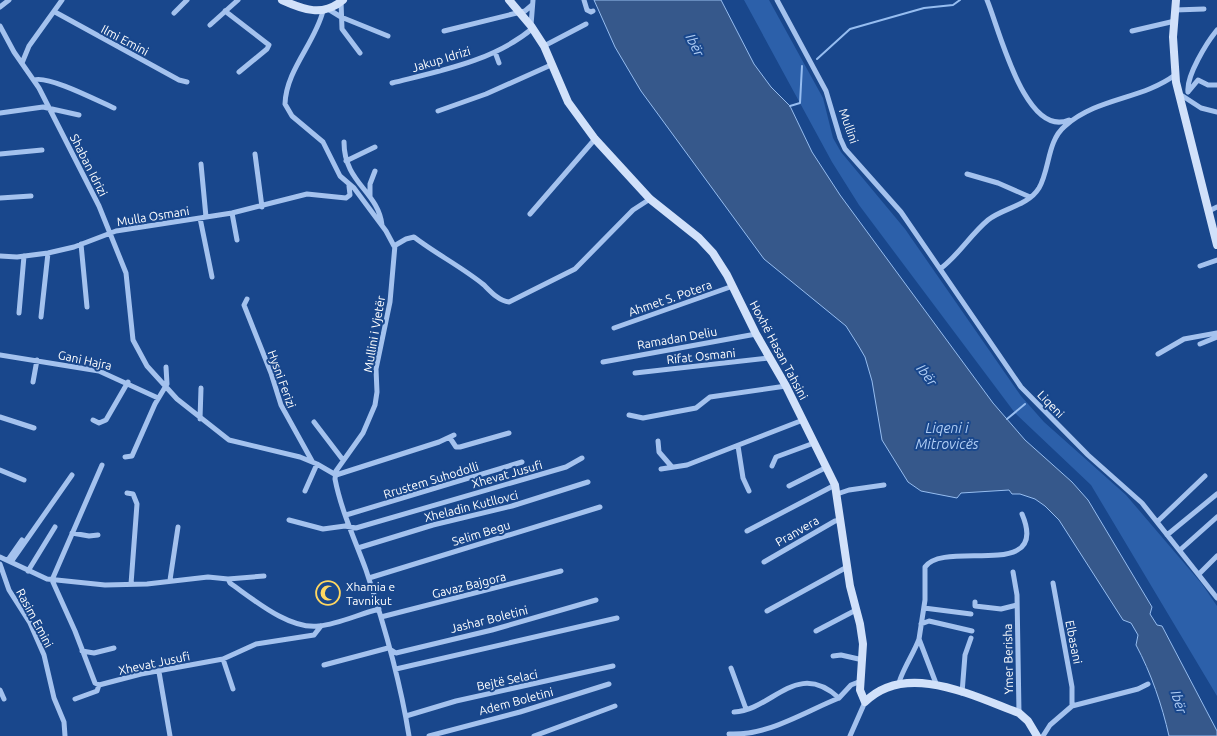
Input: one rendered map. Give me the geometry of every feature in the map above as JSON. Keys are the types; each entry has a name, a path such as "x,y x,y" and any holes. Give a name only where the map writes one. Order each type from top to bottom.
{"street":[{"path":"0,7 9,0"},
{"path":"22,63 29,46 62,0"},
{"path":"174,13 187,0"},
{"path":"210,26 238,0"},
{"path":"282,0 309,10 325,10 388,36"},
{"path":"342,0 325,10 313,39 293,76 285,97 285,104 287,110 323,142 340,176 349,186 354,188 382,226 393,245 396,246 406,238 414,237 464,270 500,299 507,302 575,269 633,210 650,199"},
{"path":"342,0 341,17 344,33 360,53"},
{"name":"Hoxhë Hasan Tahsini","path":"509,0 532,27 544,46 570,106 595,139 650,199 699,238 712,253 733,286 756,334 786,386 827,467 837,494 847,566 863,644 860,690 866,702"},
{"path":"584,0 588,10 593,11"},
{"name":"Mullini","path":"777,0 826,90 845,149 890,198 940,269"},
{"path":"987,0 1012,68 1038,114 1057,123 1074,118 1098,105 1152,90 1175,75"},
{"path":"1176,0 1175,75 1184,93 1217,246"},
{"path":"444,31 527,10 532,3"},
{"path":"532,3 532,27"},
{"path":"1175,10 1204,9"},
{"name":"Ilmi Emini","path":"55,12 179,80 188,82"},
{"path":"225,12 269,45 267,49 239,72"},
{"path":"1132,31 1175,22"},
{"path":"544,46 586,24"},
{"name":"Shaban Idrizi","path":"0,26 49,107 92,190 108,233"},
{"name":"Jakup Idrizi","path":"392,83 437,72 495,52 516,41 532,27"},
{"path":"1184,93 1200,58 1217,30"},
{"path":"495,52 499,63"},
{"path":"438,111 486,94 551,65"},
{"path":"34,80 39,78 51,82 114,108"},
{"path":"1184,93 1198,80 1208,86 1217,85"},
{"path":"1184,93 1201,108 1217,112"},
{"path":"0,113 49,107"},
{"name":"Shaban Idrizi","path":"49,107 79,115"},
{"path":"940,269 960,253 989,219 1030,197 1038,190 1059,131 1074,118"},
{"path":"530,214 595,139"},
{"path":"344,142 346,161 352,176 371,199 382,226"},
{"path":"346,161 375,147"},
{"path":"0,154 42,150"},
{"path":"257,156 264,206"},
{"path":"201,164 203,218"},
{"path":"371,199 370,184 375,171"},
{"path":"967,174 988,180 1030,197"},
{"name":"Mulla Osmani","path":"0,256 48,253 81,244 108,233 232,213 306,194 346,198 350,195 349,186"},
{"path":"0,198 30,196"},
{"path":"1209,211 1217,207"},
{"path":"232,213 237,240"},
{"name":"Mulla Osmani","path":"203,218 212,277"},
{"name":"Hysni Ferizi","path":"108,233 126,272 133,340 147,366 165,387 200,419 229,440 315,462 336,475"},
{"path":"81,244 87,307"},
{"name":"Mullini i Vjetër","path":"336,475 343,460 363,433 376,405 376,369 390,302 396,246"},
{"path":"41,316 48,253"},
{"path":"19,312 24,256"},
{"path":"1200,266 1217,260"},
{"name":"Liqeni","path":"940,269 1021,387 1088,455 1128,488 1216,593"},
{"name":"Ahmet S. Potera","path":"614,328 733,286"},
{"name":"Hysni Ferizi","path":"247,300 244,305 281,405 315,462"},
{"path":"1158,354 1184,339 1217,333"},
{"name":"Ramadan Deliu","path":"603,362 756,334"},
{"path":"1200,344 1217,337"},
{"name":"Gani Hajra","path":"0,355 100,370 158,398"},
{"name":"Rifat Osmani","path":"635,373 769,358"},
{"path":"33,382 38,360"},
{"path":"125,457 132,456 158,398 168,382 166,367"},
{"path":"92,420 99,423 106,420 128,382"},
{"path":"629,415 639,418 651,417 696,408 710,397 786,386"},
{"path":"200,419 201,388"},
{"path":"0,417 34,428"},
{"path":"661,469 687,465 803,420"},
{"path":"314,422 343,460"},
{"path":"409,736 396,669 388,648 379,609 369,578 350,529 336,484 336,475 452,436 456,446 460,447 509,433"},
{"path":"658,441 659,452 672,467"},
{"path":"772,466 776,458 814,443"},
{"path":"738,446 743,478 749,491"},
{"name":"Xhevat Jusufi","path":"289,520 323,529 345,526 350,529 566,467 582,458"},
{"path":"305,491 315,462"},
{"name":"Rrustem Suhodolli","path":"346,515 522,462"},
{"path":"99,685 91,676 52,580 102,465"},
{"path":"789,486 827,467"},
{"path":"0,470 24,480"},
{"path":"9,561 72,475"},
{"path":"1157,522 1205,476"},
{"name":"Xheladin Kutllovci","path":"358,548 432,525 512,506 588,482"},
{"path":"747,531 834,485"},
{"path":"837,494 849,490 884,485"},
{"path":"127,492 133,494 137,504 132,584"},
{"path":"1166,535 1217,494"},
{"name":"Selim Begu","path":"369,578 600,507"},
{"path":"899,684 899,678 910,662 919,639 926,584 924,569 927,564 941,557 983,557 1018,549 1024,544 1028,535 1022,514"},
{"path":"1180,550 1217,517"},
{"name":"Pranvera","path":"764,562 818,530 841,520"},
{"path":"28,571 55,527"},
{"path":"170,580 178,527"},
{"path":"72,533 89,536 98,534"},
{"path":"9,561 22,540"},
{"path":"1199,574 1217,556"},
{"path":"0,557 52,580 105,585 208,577 228,579 264,576"},
{"name":"Rasim Emini","path":"0,564 9,590 30,623 44,655 64,722 65,736"},
{"path":"767,611 847,566"},
{"name":"Gavaz Bajgora","path":"381,617 561,571"},
{"name":"Ymer Berisha","path":"1013,572 1017,588 1019,713"},
{"name":"Xhevat Jusufi","path":"228,579 241,592 273,612 301,624 321,626 379,609"},
{"name":"Elbasani","path":"1053,583 1071,681 1072,706"},
{"name":"Jashar Boletini","path":"388,648 396,653 492,630 596,600"},
{"name":"Ymer Berisha","path":"975,602 975,606 1001,610 1017,605"},
{"path":"924,608 971,614"},
{"path":"816,631 856,610"},
{"path":"396,669 617,618"},
{"path":"921,624 929,621 972,630"},
{"name":"Xhevat Jusufi","path":"75,698 97,691 99,685 223,659 256,644 314,635 321,626"},
{"path":"962,694 965,655 970,638"},
{"path":"919,639 937,686"},
{"path":"82,651 94,653 114,648"},
{"path":"324,665 388,648"},
{"path":"832,656 841,655 863,660"},
{"path":"223,659 233,689"},
{"name":"Bejtë Selaci","path":"406,716 456,701 613,666"},
{"path":"731,668 746,709"},
{"path":"159,672 170,736"},
{"path":"729,734 746,734 779,725 839,698 851,686 860,681"},
{"path":"850,736 866,702 874,694 899,684 918,682 937,686 1019,713 1028,721 1036,736"},
{"path":"734,712 746,709 801,683 824,687 839,698"},
{"name":"Adem Boletini","path":"428,736 520,712 609,684"},
{"path":"1043,736 1050,725 1072,706 1138,689 1148,684"},
{"path":"0,690 4,700"},
{"path":"534,736 615,706"}],"shaded area":[{"path":"744,0 769,0 823,98 833,138 841,152 905,229 1021,396 1044,422 1126,495 1202,584 1217,606 1217,696 1091,485 1015,413 859,205 832,162"}],"water":[{"name":"Liqeni i Mitrovicës","path":"594,0 721,0 754,64 771,87 790,106 812,152 840,195 993,403 1025,440 1072,482 1088,500 1152,607 1150,614 1157,625 1162,626 1217,731 1217,736 1169,736 1156,689 1136,645 1138,635 1131,623 1123,620 1059,520 1045,506 1035,499 1020,494 1012,494 1009,490 961,493 957,498 921,491 908,482 882,440 872,381 865,357 846,326 764,259 641,91 615,47"}],"waterway":[{"path":"817,59 850,29 924,8 953,5 960,0"},
{"path":"790,106 800,103 802,66"},
{"path":"1007,419 1025,404"}],"place":[{"name":"Xhamia e Tavnikut","path":"328,593"}],"water label":[{"name":"Ibër","path":"695,45"},
{"name":"Ibër","path":"927,375"},
{"name":"Ibër","path":"1179,702"}]}
